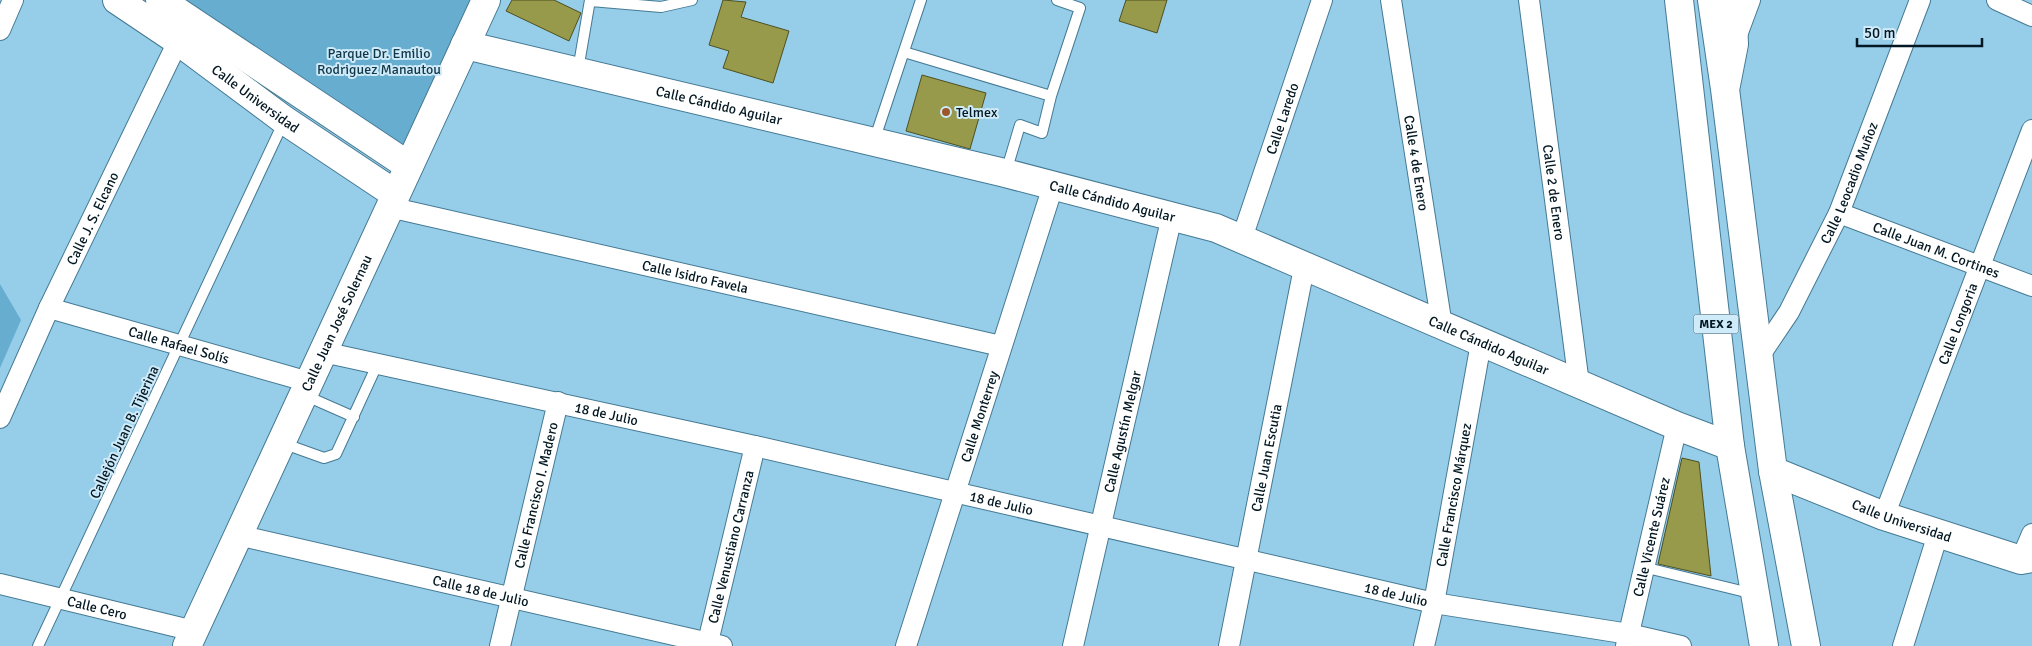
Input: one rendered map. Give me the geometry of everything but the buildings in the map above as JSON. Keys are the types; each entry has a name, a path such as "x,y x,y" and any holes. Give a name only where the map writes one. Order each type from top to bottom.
{"main road":[{"name":"Calle Universidad","path":"117,0 183,31 409,166"},
{"name":"Calle Universidad","path":"160,0 183,31 284,120 392,201"},
{"name":"Calle Juan José Solernau","path":"190,638 486,0"},
{"name":"MEX 2","path":"1679,0 1730,446 1764,646"},
{"name":"MEX 2","path":"1712,0 1773,471 1806,646"},
{"path":"1725,89 1734,44 1732,0"},
{"name":"Calle Cándido Aguilar","path":"465,45 1005,173 1216,228 1242,238 1304,268 1677,426 1730,446"},
{"name":"Calle Universidad","path":"1773,471 1884,516 2027,560"}],"street":[{"path":"0,30 14,0"},
{"name":"Calle Laredo","path":"1242,238 1322,0"},
{"name":"Calle 4 de Enero","path":"1391,0 1442,326"},
{"name":"Calle 2 de Enero","path":"1529,0 1579,384"},
{"path":"1734,44 1750,0"},
{"name":"Calle Leocadio Muñoz","path":"1758,358 1788,312 1839,212 1920,0"},
{"path":"1997,0 2032,16"},
{"name":"Calle J. S. Elcano","path":"0,418 50,308 183,31"},
{"name":"Calle Longoria","path":"1884,516 2032,130"},
{"name":"Calle Monterrey","path":"906,646 1053,186"},
{"name":"Calle Isidro Favela","path":"392,201 1001,346"},
{"name":"Calle Juan M. Cortines","path":"1839,212 2032,286"},
{"name":"Calle Agustín Melgar","path":"1073,646 1099,526 1172,216"},
{"name":"Calle Juan Escutia","path":"1229,646 1304,268"},
{"name":"Calle Rafael Solís","path":"50,308 181,345 306,388"},
{"name":"Calle Francisco Márquez","path":"1424,646 1434,603 1481,343"},
{"name":"18 de Julio","path":"323,352 755,446 1434,603 1628,640 1681,646"},
{"name":"Calle Francisco I. Madero","path":"500,646 558,402"},
{"name":"Calle Vicente Suárez","path":"1628,640 1643,567 1677,426"},
{"name":"Calle Venustiano Carranza","path":"712,645 755,446"},
{"path":"1903,646 1938,534"},
{"path":"2027,560 2032,534"},
{"name":"Calle 18 de Julio","path":"238,535 512,597 712,645"},
{"name":"Calle Cero","path":"0,584 61,599 190,638"}],"lane":[{"path":"578,71 591,0 661,7 692,0"},
{"path":"874,142 921,0"},
{"path":"1005,173 1020,125 1042,133 1051,96 1080,8 1058,0"},
{"path":"904,52 1051,96"},
{"name":"Callejón Juan B. Tijerina","path":"38,646 181,345 284,120"},
{"path":"281,443 324,458 336,454 377,365"},
{"path":"306,388 354,417"},
{"path":"1643,567 1755,594"}],"green space":[{"name":"Parque Dr. Emilio Rodriguez Manautou","path":"175,0 475,0 406,151"},
{"path":"0,284 21,320 0,368"}],"place":[{"name":"Telmex","path":"946,112"}]}
